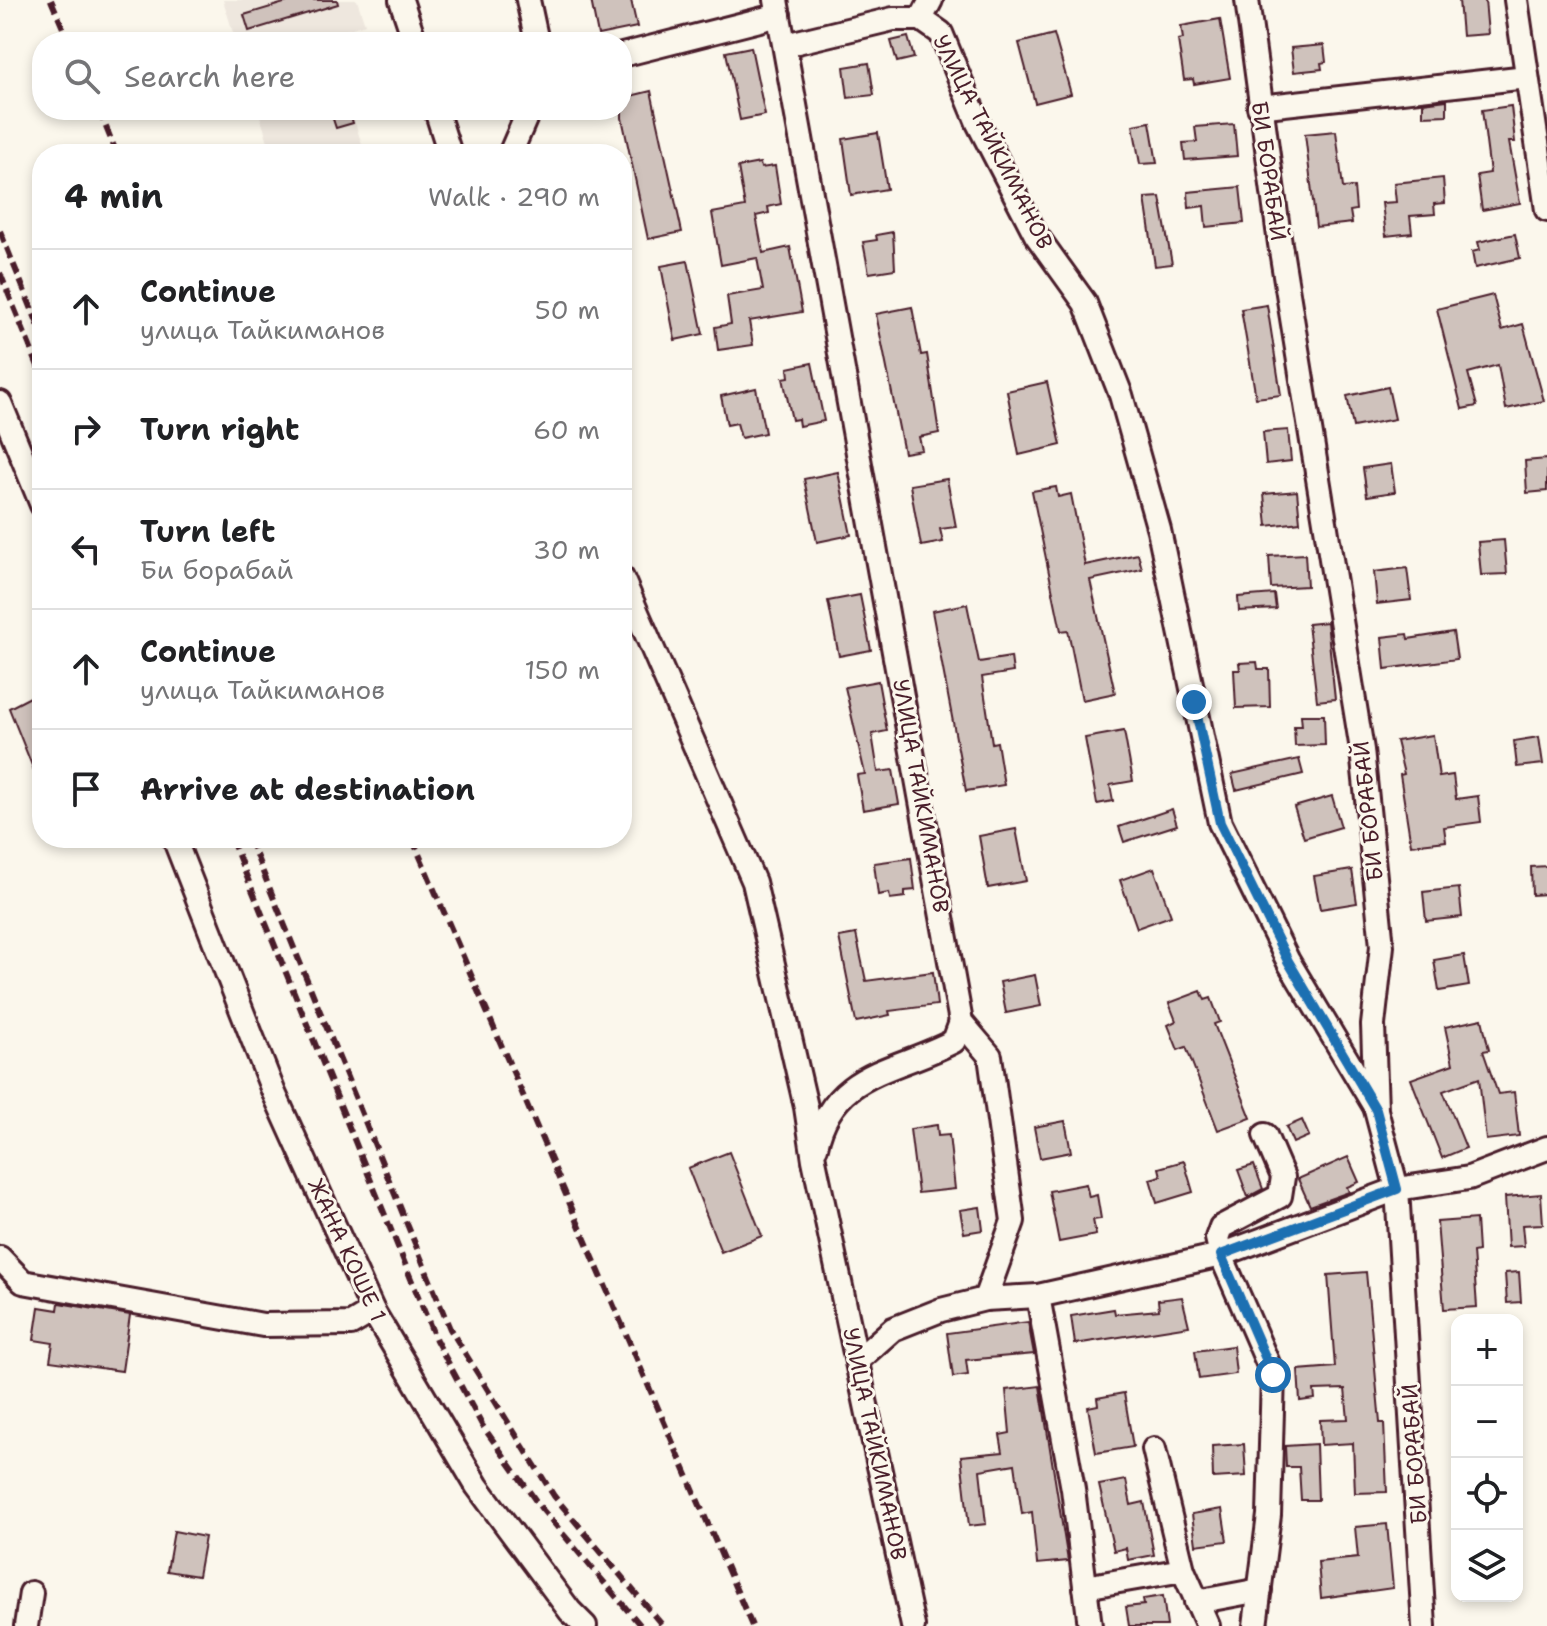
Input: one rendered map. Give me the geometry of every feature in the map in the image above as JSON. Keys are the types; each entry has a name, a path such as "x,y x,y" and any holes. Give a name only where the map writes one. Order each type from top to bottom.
{"street":[{"path":"401,0 412,32"},
{"path":"528,0 535,32"},
{"name":"БИ БОРАБАЙ","path":"1247,0 1259,107 1362,750 1382,946 1373,1025 1376,1110 1397,1189 1424,1626"},
{"path":"1516,0 1547,210"},
{"path":"632,52 777,8"},
{"name":"УЛИЦА ТАЙКИМАНОВ","path":"777,8 961,1022"},
{"name":"УЛИЦА ТАЙКИМАНОВ","path":"785,45 926,10 941,33 978,123 1036,235 1085,303 1121,395 1159,530 1220,823 1288,961 1376,1110"},
{"path":"1259,107 1527,77"},
{"path":"439,120 447,144"},
{"path":"514,144 525,120"},
{"path":"0,403 32,481"},
{"name":"УЛИЦА ТАЙКИМАНОВ","path":"632,601 754,882 806,1107 814,1160 913,1626"},
{"name":"ЖАНА КОШЕ 1","path":"178,848 274,1093 373,1311 477,1486 570,1611 585,1626"},
{"path":"814,1160 822,1118 850,1086 954,1041 961,1022 990,1056 1013,1221 985,1299"},
{"path":"1255,1626 1269,1515 1273,1375 1221,1255 1217,1238 1221,1227 1280,1196 1283,1177 1265,1135"},
{"path":"858,1360 893,1329 985,1299 1038,1296 1221,1255 1397,1189 1469,1178 1547,1148"},
{"path":"0,1258 23,1282 263,1325 351,1324 373,1311"},
{"path":"1038,1296 1056,1384 1090,1626"},
{"path":"1154,1449 1183,1570 1208,1626"},
{"path":"1085,1587 1183,1570"},
{"path":"1196,1602 1260,1590"},
{"path":"26,1626 31,1593"}],"shaded area":[{"path":"223,0 357,0 365,24 340,32 233,32"},
{"path":"261,120 354,120 362,144 269,144"}],"building":[{"path":"294,0 337,0 338,4 249,31 244,15"},
{"path":"591,0 631,0 637,27 597,32"},
{"path":"1459,0 1485,0 1488,34 1462,36"},
{"path":"1220,19 1230,78 1194,84 1193,79 1184,80 1178,40 1183,39 1181,26"},
{"path":"1054,34 1071,94 1035,103 1019,43"},
{"path":"908,37 914,58 897,62 891,41"},
{"path":"1324,45 1326,62 1321,63 1322,69 1294,72 1291,48"},
{"path":"751,47 765,115 740,120 726,52"},
{"path":"869,63 874,95 848,98 844,67"},
{"path":"651,91 682,232 648,239 632,165 632,144 628,144 622,120 632,120 632,96"},
{"path":"1447,100 1447,115 1423,116 1423,103"},
{"path":"1511,106 1515,142 1509,142 1520,203 1482,210 1477,175 1490,173 1482,110"},
{"path":"333,120 352,120 353,123 336,128"},
{"path":"1150,122 1157,163 1140,164 1133,125"},
{"path":"1234,124 1237,156 1185,160 1183,143 1197,142 1195,127"},
{"path":"1336,131 1343,188 1354,187 1356,210 1350,211 1352,223 1316,227 1305,134"},
{"path":"878,133 887,189 851,195 843,139"},
{"path":"760,163 761,168 775,166 781,204 768,207 769,213 756,216 763,253 790,247 802,312 749,321 753,345 718,350 715,327 731,324 727,296 763,290 757,258 721,265 712,213 745,207 738,167"},
{"path":"1443,178 1445,203 1434,204 1435,214 1410,216 1412,233 1386,236 1382,203 1396,202 1394,183"},
{"path":"1240,187 1244,223 1206,227 1204,206 1189,208 1188,192"},
{"path":"1160,197 1172,264 1155,266 1145,198"},
{"path":"893,232 895,269 869,273 863,242 877,240 876,235"},
{"path":"1515,234 1520,258 1475,268 1472,252 1480,250 1478,242"},
{"path":"688,261 703,334 675,340 661,266"},
{"path":"1493,295 1502,330 1523,324 1544,401 1506,409 1498,365 1468,373 1477,406 1462,409 1437,309"},
{"path":"1267,305 1281,395 1256,398 1241,309"},
{"path":"912,307 921,355 927,354 939,433 919,437 922,450 904,453 876,314"},
{"path":"812,363 824,421 799,426 798,419 792,420 783,378 789,377 788,368"},
{"path":"1047,382 1061,445 1019,455 1007,391"},
{"path":"1388,387 1395,419 1353,427 1347,396"},
{"path":"756,388 765,433 741,438 737,423 727,425 721,396"},
{"path":"1288,430 1291,461 1266,464 1263,432"},
{"path":"1547,459 1547,491 1527,493 1525,461"},
{"path":"1391,464 1395,492 1367,496 1363,468"},
{"path":"838,472 851,535 817,542 804,479"},
{"path":"947,479 956,527 940,529 943,542 921,546 910,485"},
{"path":"1056,487 1058,497 1071,494 1085,565 1138,554 1142,569 1090,580 1115,693 1082,700 1068,630 1061,631 1032,491"},
{"path":"1297,491 1300,522 1267,526 1264,494"},
{"path":"1504,540 1507,574 1481,575 1478,542"},
{"path":"1305,554 1307,586 1271,588 1269,556"},
{"path":"1407,568 1411,600 1377,604 1374,572"},
{"path":"1274,594 1276,609 1239,611 1238,597"},
{"path":"860,595 871,650 839,656 828,601"},
{"path":"967,604 979,662 1011,657 1013,672 982,677 992,743 997,742 1004,785 966,791 932,611"},
{"path":"1327,622 1335,699 1317,701 1308,624"},
{"path":"1453,632 1457,659 1385,669 1382,637 1407,634 1408,639"},
{"path":"1257,662 1258,669 1269,669 1270,707 1236,708 1234,670 1240,670 1239,663"},
{"path":"878,681 887,731 872,734 878,772 893,770 899,804 863,810 857,775 865,774 845,687"},
{"path":"32,696 32,766 9,708"},
{"path":"1301,715 1324,715 1325,745 1295,746 1294,726 1302,726"},
{"path":"1124,731 1133,781 1110,785 1113,801 1097,804 1085,738"},
{"path":"1433,735 1439,777 1453,775 1456,799 1478,796 1481,822 1444,827 1446,841 1411,845 1400,775 1404,774 1396,741"},
{"path":"1539,737 1543,764 1517,767 1514,741"},
{"path":"1299,759 1303,774 1236,790 1232,774"},
{"path":"1332,796 1341,827 1304,838 1294,807"},
{"path":"1172,809 1177,825 1124,842 1119,827"},
{"path":"1016,829 1026,881 988,888 979,836"},
{"path":"911,858 915,890 905,891 905,897 890,899 889,893 878,895 874,863"},
{"path":"1547,866 1547,894 1532,895 1531,867"},
{"path":"1154,868 1171,916 1137,928 1120,880"},
{"path":"1352,870 1357,903 1320,909 1314,876"},
{"path":"1459,888 1462,917 1426,921 1423,892"},
{"path":"856,934 866,981 933,972 937,1005 889,1011 890,1015 856,1022 839,937"},
{"path":"1464,955 1469,986 1439,991 1434,960"},
{"path":"1035,975 1041,1006 1006,1013 1000,982"},
{"path":"1201,991 1205,1000 1211,998 1220,1022 1214,1024 1251,1118 1218,1130 1186,1047 1178,1050 1168,1025 1176,1021 1169,1003"},
{"path":"1482,1019 1489,1050 1483,1051 1498,1094 1514,1092 1519,1136 1486,1140 1479,1078 1443,1091 1466,1148 1442,1158 1411,1079 1453,1064 1445,1027"},
{"path":"1302,1120 1309,1136 1293,1143 1286,1127"},
{"path":"1065,1121 1071,1152 1040,1158 1034,1127"},
{"path":"937,1125 938,1136 949,1135 955,1189 918,1193 910,1129"},
{"path":"729,1152 762,1236 721,1252 688,1168"},
{"path":"1348,1157 1359,1182 1347,1187 1349,1192 1310,1206 1298,1179"},
{"path":"1184,1161 1193,1192 1157,1203 1150,1179 1161,1176 1159,1168"},
{"path":"1254,1165 1263,1189 1248,1197 1238,1170"},
{"path":"1086,1184 1089,1197 1097,1195 1101,1219 1093,1220 1096,1235 1059,1242 1049,1191"},
{"path":"1541,1194 1543,1224 1522,1225 1524,1246 1508,1247 1505,1197"},
{"path":"980,1207 983,1230 964,1233 960,1210"},
{"path":"1476,1219 1478,1251 1473,1252 1477,1307 1444,1309 1437,1222"},
{"path":"1366,1272 1380,1423 1384,1423 1387,1492 1355,1493 1353,1443 1321,1445 1320,1420 1348,1419 1345,1389 1314,1390 1315,1399 1300,1401 1298,1370 1335,1367 1328,1275"},
{"path":"1519,1272 1521,1302 1507,1303 1505,1273"},
{"path":"1182,1297 1189,1326 1075,1344 1071,1316 1114,1309 1115,1314 1159,1310 1158,1300"},
{"path":"59,1303 130,1315 122,1371 50,1361 53,1343 34,1340 39,1307 58,1310"},
{"path":"1028,1322 1034,1354 966,1360 968,1375 953,1377 947,1333"},
{"path":"1233,1346 1236,1374 1199,1379 1195,1351"},
{"path":"1040,1386 1068,1561 1037,1564 1032,1512 1022,1514 1015,1464 980,1470 986,1524 969,1526 961,1456 1003,1452 1000,1435 1010,1433 1006,1390"},
{"path":"1124,1393 1133,1447 1096,1453 1088,1407 1098,1405 1097,1398"},
{"path":"1244,1444 1246,1476 1213,1478 1212,1446"},
{"path":"1316,1444 1318,1500 1301,1500 1299,1467 1286,1467 1285,1446"},
{"path":"1126,1480 1131,1505 1144,1502 1154,1555 1128,1560 1126,1548 1114,1551 1099,1485"},
{"path":"1222,1509 1227,1541 1196,1545 1192,1514"},
{"path":"1387,1524 1393,1588 1321,1598 1318,1562 1358,1558 1355,1527"},
{"path":"174,1531 205,1537 198,1576 167,1571"},
{"path":"1163,1596 1167,1626 1129,1626 1126,1607 1144,1605 1143,1599"}],"railway":[{"path":"51,0 65,32"},
{"path":"103,120 113,144"},
{"path":"0,231 32,309"},
{"path":"0,273 32,351"},
{"path":"235,848 436,1340 482,1425 541,1508 641,1626"},
{"path":"253,848 450,1329 554,1496 663,1626"},
{"path":"416,848 752,1626"}],"route":[{"path":"1194,702 1220,823 1288,961 1376,1110 1397,1189 1221,1255 1273,1375"}]}
